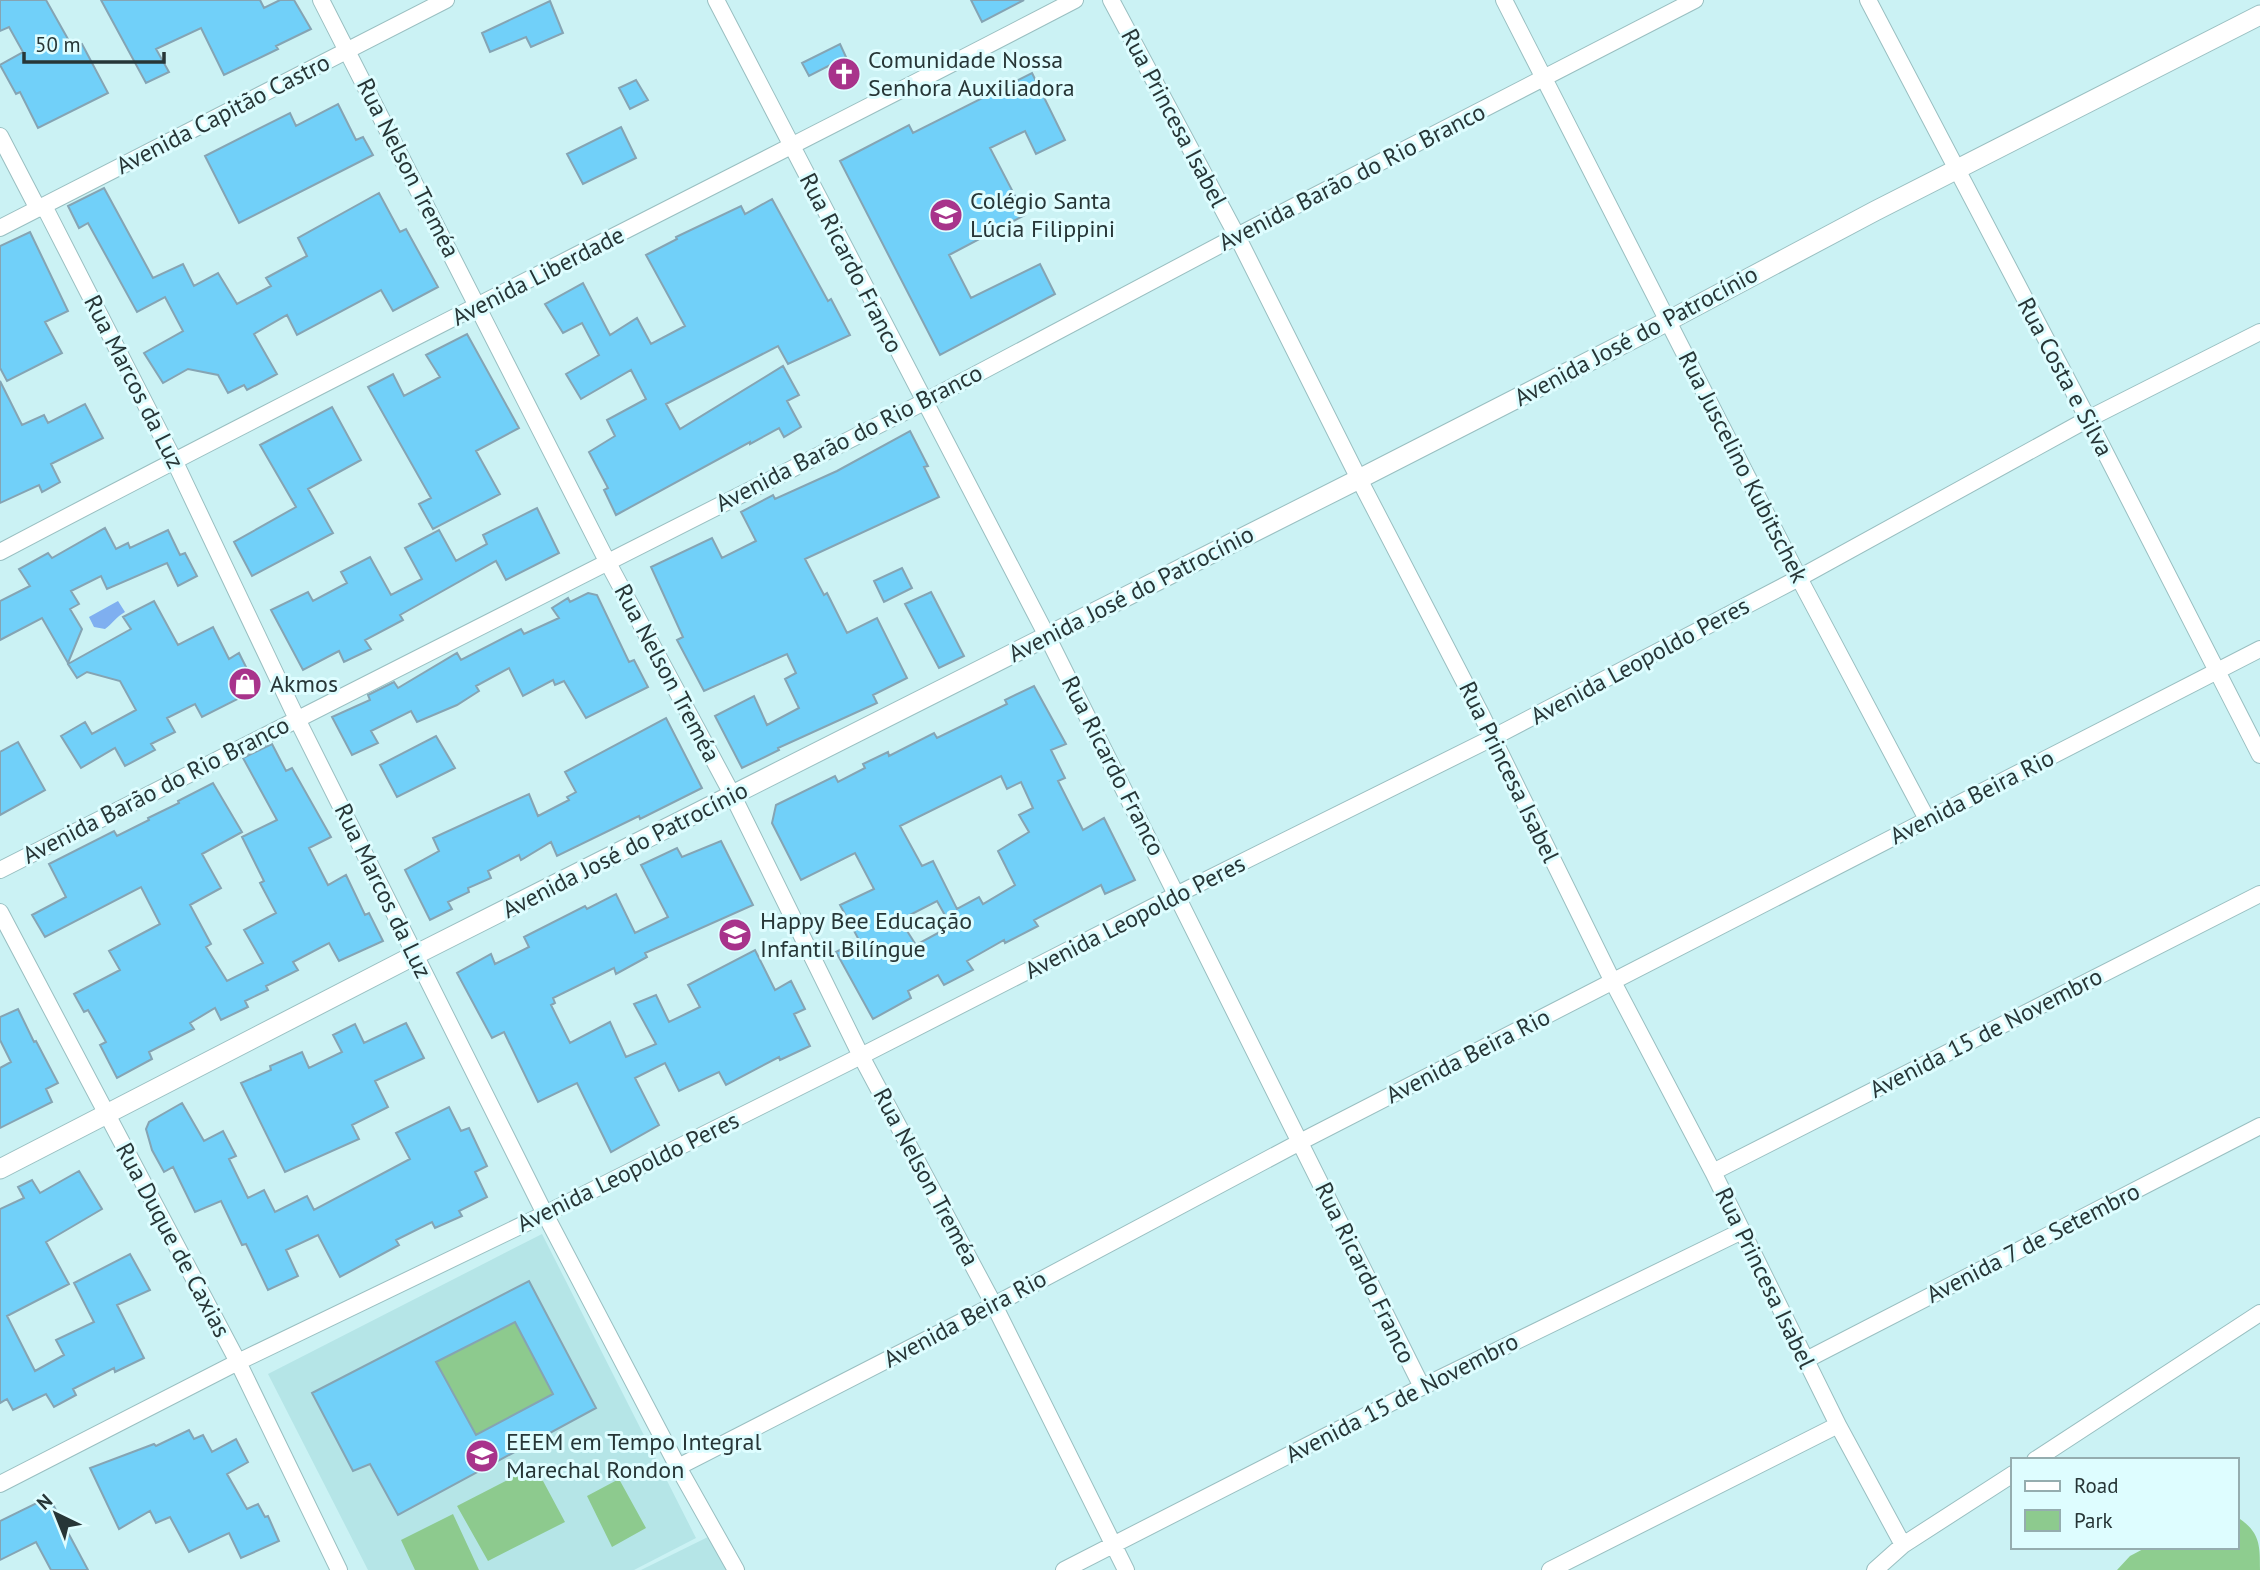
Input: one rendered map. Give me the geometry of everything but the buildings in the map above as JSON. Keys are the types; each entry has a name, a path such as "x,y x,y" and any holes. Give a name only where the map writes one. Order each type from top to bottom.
{"street":[{"name":"Rua Nelson Treméa","path":"321,0 607,561 733,796 862,1056 994,1304 1126,1570"},
{"name":"Avenida Capitão Castro","path":"0,228 446,0"},
{"name":"Rua Ricardo Franco","path":"716,0 1047,636 1422,1387"},
{"name":"Avenida Liberdade","path":"0,552 174,460 792,148 1075,0"},
{"name":"Rua Princesa Isabel","path":"1111,0 1237,236 1613,982 1713,1172 1838,1425 1903,1545"},
{"name":"Rua Juscelino Kubitschek","path":"1504,0 1799,578 1928,821"},
{"name":"Avenida Barão do Rio Branco","path":"0,870 923,402 1237,236 1695,0"},
{"name":"Rua Costa e Silva","path":"1868,0 2088,419 2260,755"},
{"name":"Avenida José do Patrocínio","path":"0,1169 415,956 1360,479 2260,15"},
{"name":"Rua Marcos da Luz","path":"0,136 41,207 174,460 297,719 545,1214 678,1467 736,1570"},
{"name":"Avenida Leopoldo Peres","path":"0,1484 238,1362 545,1214 862,1056 1178,894 1492,738 1799,578 2088,419 2260,331"},
{"name":"Avenida Beira Rio","path":"678,1467 1300,1142 2260,649"},
{"name":"Avenida 15 de Novembro","path":"1713,1172 2260,894"},
{"name":"Rua Duque de Caxias","path":"0,912 238,1362 339,1570"},
{"name":"Avenida 7 de Setembro","path":"1807,1360 2260,1126"},
{"name":"Avenida 15 de Novembro","path":"1064,1570 1422,1387 1742,1231"},
{"path":"2038,1458 2260,1313"},
{"path":"1550,1570 1838,1425"},
{"path":"1875,1570 1903,1545 2011,1475"}],"shaded area":[{"name":"EEEM em Tempo Integral Marechal Rondon","path":"542,1234 696,1538 634,1570 368,1570 268,1374"},
{"path":"716,1533 736,1570 641,1570"}],"green space":[{"path":"515,1322 553,1394 476,1435 436,1362"},
{"path":"535,1466 565,1522 488,1561 457,1506"},
{"path":"619,1479 646,1528 612,1547 587,1496"},
{"path":"453,1514 479,1570 415,1570 401,1540"},
{"path":"2239,1518 2257,1539 2260,1570 2117,1570 2130,1556 2143,1549 2239,1549"}],"water":[{"path":"118,601 125,612 105,629 94,627 89,617"}],"place":[{"name":"Comunidade Nossa Senhora Auxiliadora","path":"844,74"},
{"name":"Colégio Santa Lúcia Filippini","path":"946,215"},
{"name":"Akmos","path":"245,684"},
{"name":"Happy Bee Educação Infantil Bilíngue","path":"735,935"},
{"name":"EEEM em Tempo Integral Marechal Rondon","path":"482,1456"}]}
